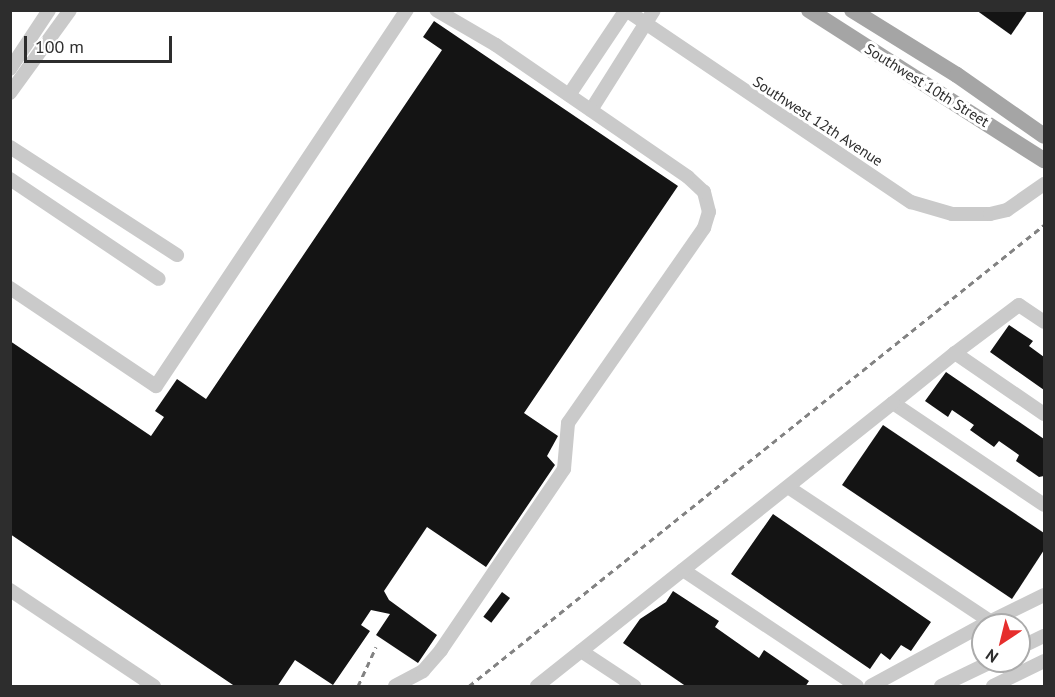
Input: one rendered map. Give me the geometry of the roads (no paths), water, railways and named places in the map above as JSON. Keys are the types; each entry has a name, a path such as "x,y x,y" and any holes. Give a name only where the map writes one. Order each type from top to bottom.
{"main road":[{"name":"Southwest 10th Street","path":"809,10 1044,160"},
{"name":"Southwest 10th Street","path":"852,10 957,75 1044,136"}],"street":[{"path":"10,69 49,10"},
{"path":"10,93 70,10"},
{"path":"10,288 156,386 407,10"},
{"path":"395,687 423,671 441,650 564,469 567,423 704,228 709,212 704,192 688,177 569,95 436,10"},
{"path":"591,110 647,25 654,10"},
{"path":"569,95 626,11"},
{"name":"Southwest 12th Avenue","path":"626,11 911,202 968,216 1006,210 1044,184"},
{"path":"10,147 177,255"},
{"path":"10,179 159,279"},
{"path":"537,687 956,353 1020,305 1044,322"},
{"path":"956,353 1044,414"},
{"path":"893,403 1044,505"},
{"path":"788,487 971,614"},
{"path":"683,570 857,687"},
{"path":"10,590 154,687"},
{"path":"1007,613 1044,595"},
{"path":"871,687 971,632"},
{"path":"581,651 634,687"},
{"path":"993,687 1044,661"},
{"path":"941,687 971,672"}],"railway":[{"path":"469,686 1044,225"},
{"path":"358,686 376,647"}]}
